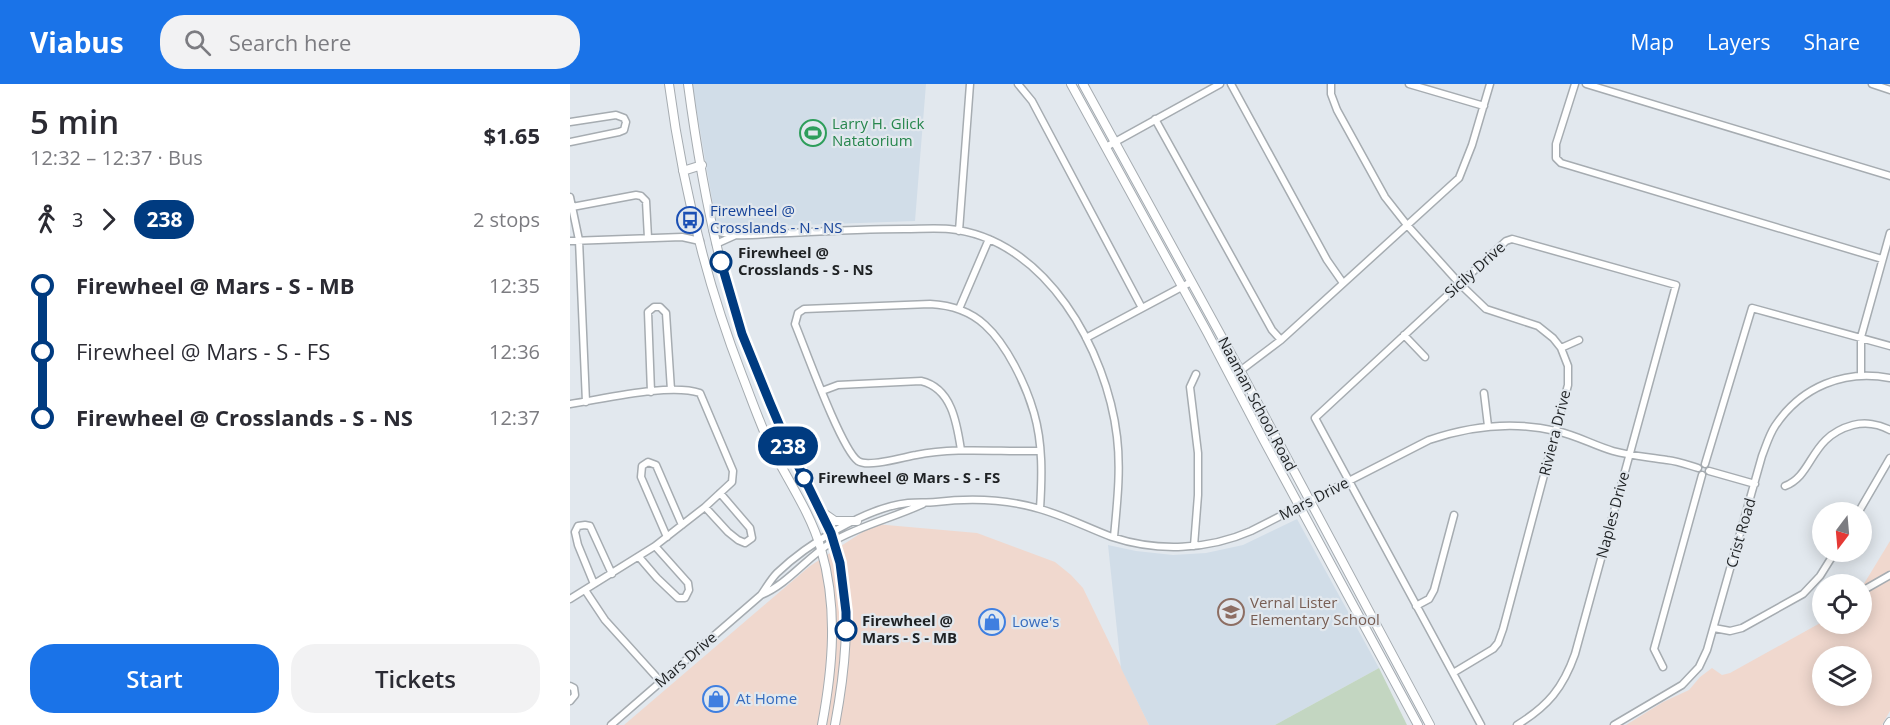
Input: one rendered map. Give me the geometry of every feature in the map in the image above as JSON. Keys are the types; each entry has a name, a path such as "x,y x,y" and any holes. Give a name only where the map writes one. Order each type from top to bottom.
{"main road":[{"path":"669,84 683,171 717,302 741,373 769,442 813,527 821,549 832,611 832,658 822,725"},
{"path":"688,84 713,231 742,334 787,443 832,537 840,563 846,612 844,660 835,725"},
{"name":"Naaman School Road","path":"1071,84 1232,377 1299,507 1418,725"},
{"name":"Naaman School Road","path":"1083,84 1241,372 1430,725"},
{"path":"683,171 702,165"},
{"path":"819,510 835,521 857,520"},
{"path":"832,658 844,660"}],"street":[{"path":"959,231 970,84"},
{"path":"1018,84 1032,101 1142,308"},
{"path":"1106,147 1220,84"},
{"path":"1232,84 1327,260 1343,283"},
{"path":"1331,84 1331,94 1341,117 1385,197 1460,284 1486,309 1538,326 1561,348 1579,340"},
{"path":"1409,84 1484,106"},
{"path":"1232,377 1281,340 1459,178 1473,145 1490,84"},
{"path":"1575,84 1556,144 1556,158 1561,163 1882,259"},
{"path":"1586,84 1890,176"},
{"path":"1872,84 1890,90"},
{"path":"570,122 616,114 624,117 626,122 624,130 619,132 570,142"},
{"path":"1155,119 1272,330 1281,340"},
{"path":"572,207 591,202 641,196 646,201 648,238"},
{"path":"570,197 579,240 586,402"},
{"path":"682,237 693,232 696,225"},
{"path":"713,231 736,235 876,229 949,229 978,234 989,239 1039,272 1081,326 1098,363 1110,399 1117,438 1118,493 1114,537"},
{"path":"1861,375 1861,337 1890,233"},
{"path":"716,244 736,235"},
{"path":"570,241 682,237 700,241"},
{"path":"959,309 989,239"},
{"name":"Sicily Drive","path":"1348,482 1315,418 1506,241 1512,239 1676,285"},
{"path":"1086,338 1191,282"},
{"name":"Naples Drive","path":"1517,725 1533,715 1551,698 1568,673 1676,285"},
{"path":"1040,451 935,451 869,464 857,460 849,451 822,391 795,324 796,317 804,309 930,304 959,309 985,325 1011,361 1035,415 1040,451 1042,474 1040,509"},
{"path":"651,392 648,312 654,307 660,307 666,313 671,390"},
{"path":"1663,666 1654,649 1701,465 1705,464 1752,308 1890,346"},
{"path":"1404,335 1425,357"},
{"name":"Riviera Drive","path":"1453,673 1498,643 1511,604 1568,385 1568,366 1561,348"},
{"path":"1194,546 1198,495 1198,453 1190,387 1196,374"},
{"name":"Crist Road","path":"1614,725 1682,685 1699,667 1714,628 1762,456 1774,427 1794,402 1828,382 1861,375 1890,378"},
{"path":"822,391 838,385 921,381 930,383 943,393 952,410 961,450"},
{"path":"570,404 671,390 691,390 700,393 733,471 732,482 667,537 570,599"},
{"path":"1484,393 1488,426"},
{"path":"1785,486 1796,482 1815,451 1832,433 1859,424 1872,424 1890,430"},
{"name":"Mars Drive","path":"761,595 773,590 832,537 857,520 908,503 924,504 962,499 989,500 1040,509 1114,537 1160,546 1210,544 1241,536 1429,440 1452,432 1488,426 1519,426 1556,431 1601,447 1630,455 1668,460 1700,472"},
{"path":"1864,502 1890,458"},
{"path":"667,537 642,477 642,466 648,462 656,465 682,525"},
{"path":"1705,464 1709,471"},
{"path":"1709,471 1755,484"},
{"path":"1700,472 1706,475 1709,471"},
{"path":"1348,482 1481,725"},
{"path":"705,507 738,540 745,543 752,538 750,528 720,494"},
{"name":"Mars Drive","path":"611,725 761,595 776,574 818,540 852,531 924,504"},
{"path":"1416,606 1429,599 1434,590 1454,515"},
{"path":"594,584 574,532 578,526 590,526 612,574"},
{"path":"639,557 678,598 685,598 689,590 688,583 655,546"},
{"path":"1714,628 1730,631 1742,628 1803,594 1820,576 1828,562"},
{"path":"1872,585 1890,575"},
{"path":"585,590 604,620 661,682"},
{"path":"570,686 574,688 575,695 570,701"}],"shaded area":[{"name":"Larry H. Glick Natatorium","path":"692,84 926,84 915,221 717,228"},
{"name":"Vernal Lister Elementary School","path":"1297,519 1379,668 1275,725 1149,725 1121,668 1108,545 1173,555 1206,553 1243,545"},
{"path":"875,524 977,533 1055,562 1083,588 1149,725 624,725 810,566"},
{"path":"1890,541 1890,711 1882,725 1626,725 1663,702 1689,690 1712,668 1722,675 1730,673 1812,628 1812,634 1872,634 1872,574 1870,574"}],"green space":[{"path":"1379,668 1407,725 1275,725"}],"bus line":[{"name":"238","path":"721,262 742,334 770,403 831,533 840,563 846,630"}],"place":[{"name":"Larry H. Glick Natatorium","path":"813,133"},
{"name":"Firewheel @ Crosslands - N - NS","path":"690,220"},
{"name":"Firewheel @ Crosslands - S - NS","path":"721,262"},
{"name":"Firewheel @ Mars - S - FS","path":"804,478"},
{"name":"Vernal Lister Elementary School","path":"1231,612"},
{"name":"Lowe's","path":"992,622"},
{"name":"Firewheel @ Mars - S - MB","path":"846,630"},
{"name":"At Home","path":"716,699"}]}
